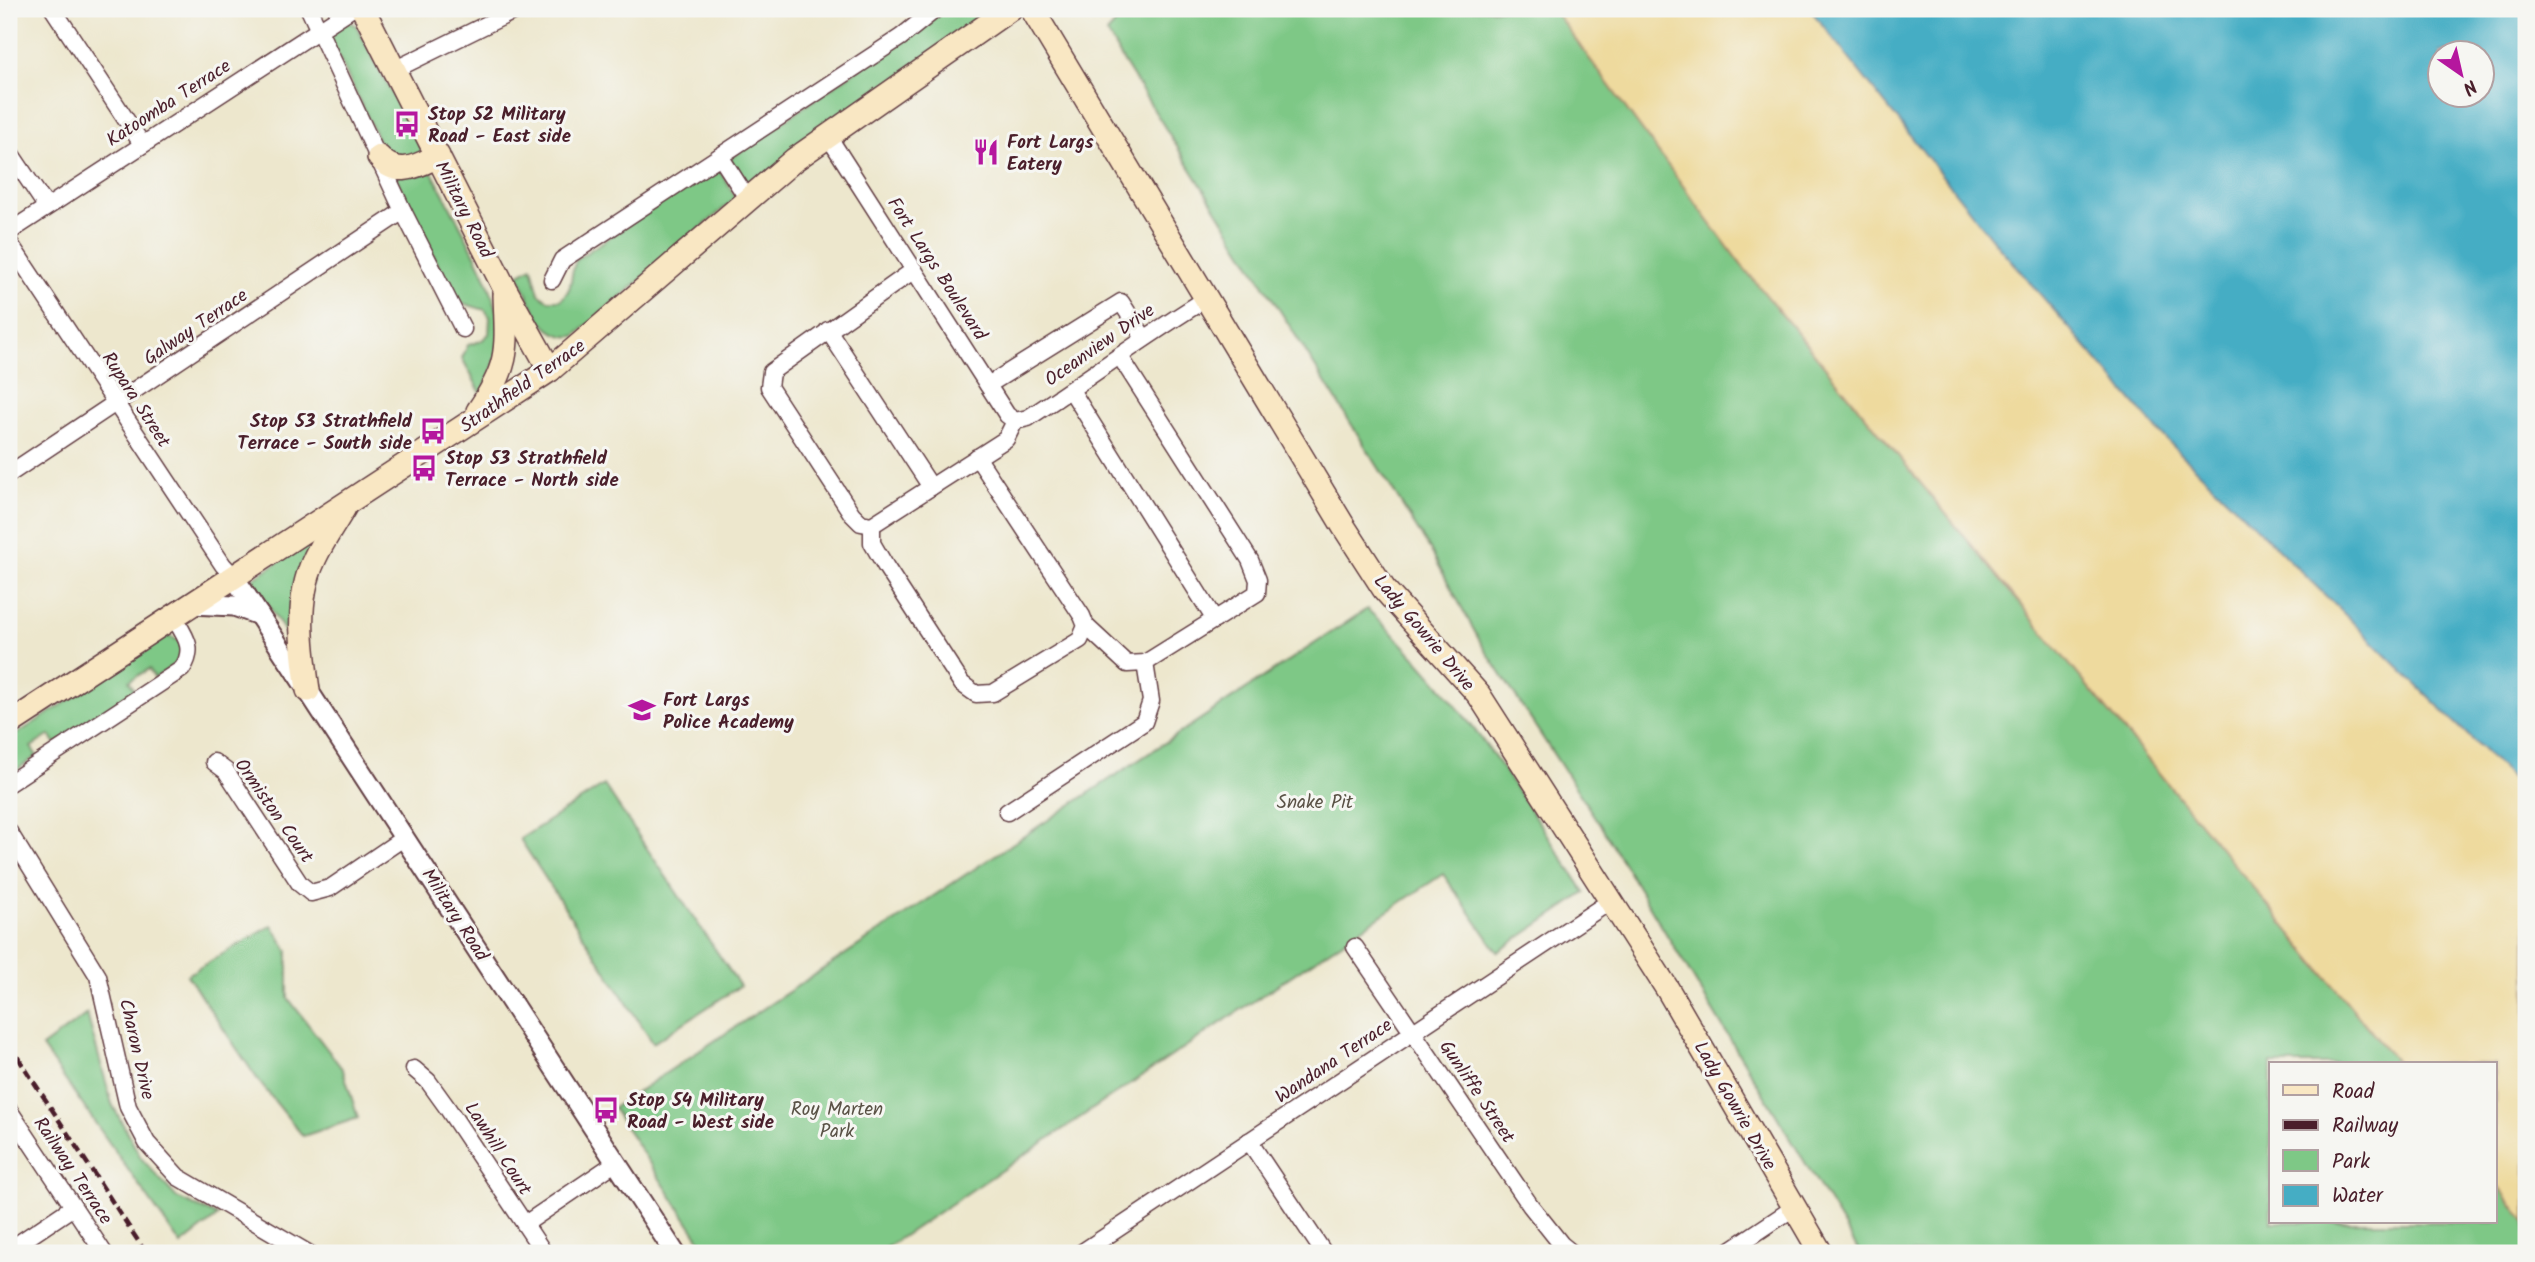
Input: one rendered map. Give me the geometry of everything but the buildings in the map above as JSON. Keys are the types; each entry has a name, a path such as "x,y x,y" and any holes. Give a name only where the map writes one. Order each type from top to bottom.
{"main road":[{"name":"Military Road","path":"363,9 505,289 550,370"},
{"path":"1000,13 1036,16"},
{"name":"Strathfield Terrace","path":"9,724 550,370 828,136 1000,13"},
{"name":"Lady Gowrie Drive","path":"1036,16 1384,589 1479,695 1704,1050 1821,1253"},
{"path":"379,157 387,167 400,170 438,156"},
{"path":"470,422 502,372 506,342 505,289"},
{"path":"308,690 302,628 306,584 313,561 348,502"}],"street":[{"path":"53,9 142,144"},
{"path":"309,9 403,211 464,329"},
{"name":"Katoomba Terrace","path":"9,232 318,28 351,9"},
{"path":"394,70 518,9"},
{"path":"552,280 562,260 901,37 936,9"},
{"name":"Fort Largs Boulevard","path":"828,136 1007,415 1015,421"},
{"path":"9,150 46,206"},
{"path":"720,156 749,201"},
{"name":"Galway Terrace","path":"9,474 403,211"},
{"name":"Rupara Street","path":"9,242 222,565 234,577"},
{"path":"914,270 778,364 771,372 769,387 852,514 861,523 872,526 1006,439 1015,421"},
{"name":"Oceanview Drive","path":"1015,421 1028,418 1206,299"},
{"path":"988,385 1121,302 1144,338"},
{"path":"828,330 931,487"},
{"path":"977,457 1086,626 1127,664 1145,663 1257,593 1258,580 1250,561 1121,358"},
{"path":"1070,390 1215,620"},
{"path":"872,526 872,543 886,568 962,684 976,694 993,693 1080,640 1086,626"},
{"name":"Military Road","path":"234,577 675,1253"},
{"path":"9,783 182,669 189,659 191,646 182,610 234,606 259,615"},
{"path":"1007,812 1144,722 1151,701 1145,663"},
{"name":"Ormiston Court","path":"214,762 226,771 300,884 311,893 330,888 405,837"},
{"name":"Charon Drive","path":"9,832 98,976 128,1107 147,1143 178,1177 308,1253"},
{"name":"Wandana Terrace","path":"1080,1253 1609,902"},
{"name":"Gunliffe Street","path":"1355,947 1539,1218 1572,1253"},
{"name":"Lawhill Court","path":"414,1069 428,1081 446,1106 544,1253"},
{"name":"Railway Terrace","path":"9,1110 104,1253"},
{"path":"1249,1141 1324,1253"},
{"path":"524,1224 615,1163"},
{"path":"1726,1253 1795,1207"},
{"path":"9,1250 73,1208"}],"green space":[{"path":"944,9 986,9 975,22 751,185 746,185 731,163 731,158"},
{"path":"1109,9 1553,9 1739,262 2396,1062 2269,1062 2269,1224 2496,1224 2496,1183 2526,1222 2526,1253 1860,1253 1602,828 1482,645 1431,551 1122,59 1107,33 1118,21 1118,14"},
{"path":"347,21 356,25 423,152 405,164 383,150 331,41 333,30"},
{"path":"712,169 720,171 736,198 575,336 563,336 545,325 518,275 532,267 539,294 548,300 560,300 568,291 577,259"},
{"path":"429,170 475,255 495,301 500,322 500,346 482,395 462,358 468,345 481,341 489,334 490,317 485,310 455,301 395,176"},
{"path":"319,536 300,656 252,579"},
{"name":"Roy Marten Park","path":"1367,609 1400,641 1458,708 1511,780 1585,893 1498,952 1443,874 878,1253 709,1253 613,1108"},
{"path":"168,636 182,642 180,661 155,678 149,669 129,681 135,691 56,744 50,735 31,747 37,756 9,775 9,739"},
{"path":"604,785 740,986 653,1043 520,839"},
{"path":"272,925 288,951 288,998 343,1070 358,1118 303,1136 260,1083 187,975"},
{"path":"87,1014 112,1104 141,1158 177,1198 218,1216 181,1245 42,1047"}],"sand":[{"path":"1553,9 1810,9 1995,242 2162,435 2526,792 2526,1222 2496,1183 2496,1062 2396,1062 1739,262"}],"water":[{"path":"1810,9 2526,9 2526,792 2162,435 1995,242"}],"railway":[{"path":"9,1044 146,1253"}],"place":[{"name":"Stop 52 Military Road - East side","path":"407,124"},
{"name":"Fort Largs Eatery","path":"986,152"},
{"name":"Stop 53 Strathfield Terrace - South side","path":"433,431"},
{"name":"Stop 53 Strathfield Terrace - North side","path":"424,468"},
{"name":"Fort Largs Police Academy","path":"642,710"},
{"name":"Stop 54 Military Road - West side","path":"606,1110"}],"park label":[{"name":"Snake Pit","path":"1315,801"}]}
